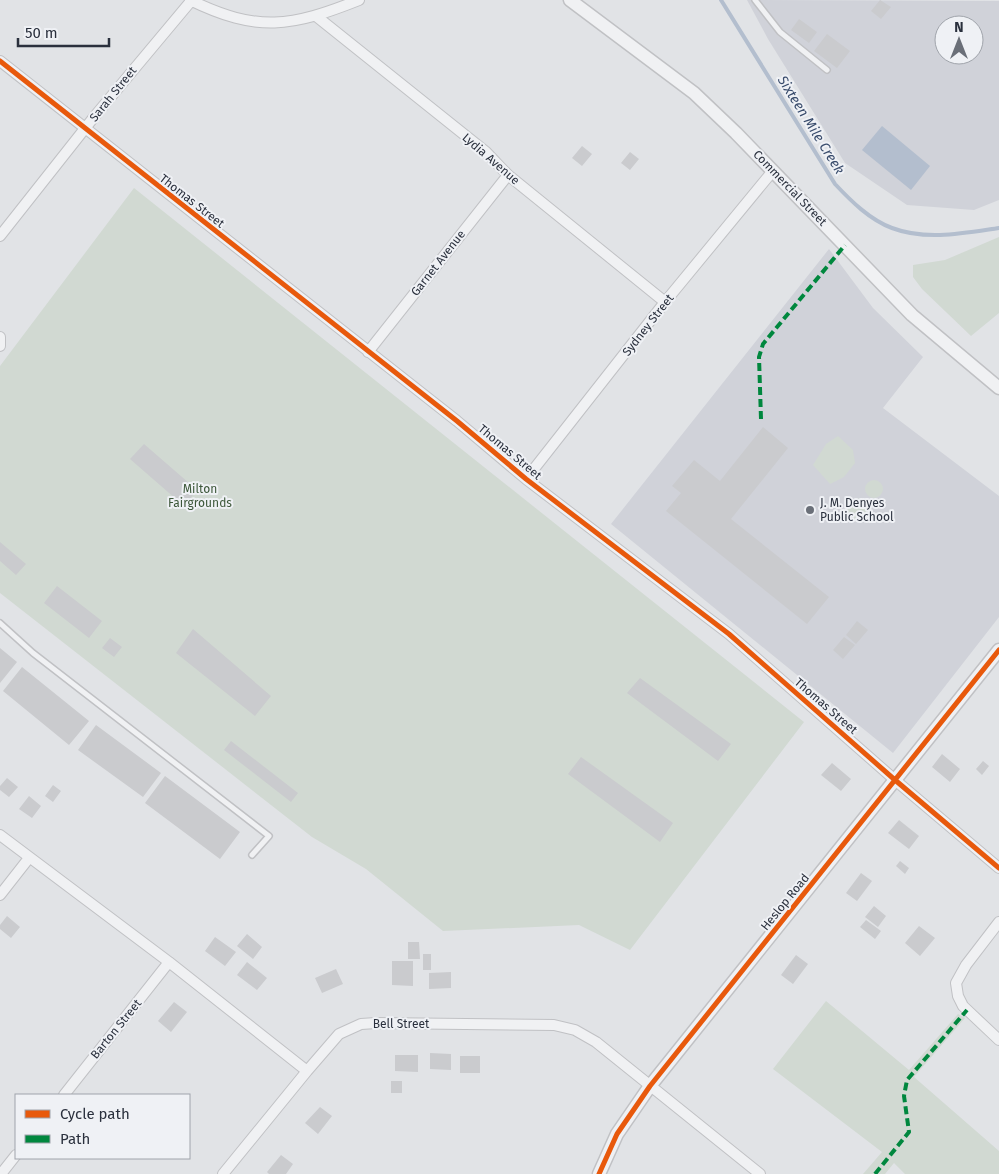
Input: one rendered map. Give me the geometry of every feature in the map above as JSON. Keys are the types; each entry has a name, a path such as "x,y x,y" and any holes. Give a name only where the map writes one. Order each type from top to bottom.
{"street":[{"path":"191,0 246,22 267,24 316,16 359,0"},
{"name":"Sarah Street","path":"0,236 85,128 191,0"},
{"name":"Commercial Street","path":"570,0 694,94 736,132 772,172 912,315 999,388"},
{"name":"Lydia Avenue","path":"316,16 486,152 508,175 666,302"},
{"name":"Thomas Street","path":"0,61 526,479 729,634 895,780 999,868"},
{"name":"Sydney Street","path":"526,479 772,172"},
{"name":"Garnet Avenue","path":"368,352 508,175"},
{"name":"Heslop Road","path":"599,1174 617,1134 650,1086 999,650"},
{"path":"0,835 169,962 307,1071"},
{"path":"0,895 29,858"},
{"path":"999,922 966,965 956,983 958,996 963,1006 999,1040"},
{"name":"Barton Street","path":"65,1094 169,962"},
{"name":"Bell Street","path":"223,1174 307,1071 340,1034 361,1024 554,1025 575,1030 596,1042 760,1174"},
{"path":"1,1174 15,1156"}],"lane":[{"path":"755,0 780,32 827,70"},
{"path":"0,623 33,653 269,836 252,855"}],"shaded area":[{"path":"747,0 999,1 999,200 974,210 907,205 845,163 768,39"},
{"name":"J. M. Denyes Public School","path":"829,249 873,308 923,357 883,408 999,496 999,617 893,753 611,524"}],"green space":[{"name":"Milton Fairgrounds","path":"134,188 804,722 630,950 579,925 443,931 366,869 312,837 0,593 0,366"},
{"path":"999,237 999,313 971,336 922,289 913,277 913,265 945,260"},
{"path":"838,436 853,450 855,463 844,477 830,484 813,465 826,444"},
{"path":"870,480 878,480 883,485 881,496 870,498 865,493 865,485"},
{"path":"858,498 866,503 871,513 861,522 851,519 846,512 848,504"},
{"path":"826,1001 909,1070 958,1014 965,1018 914,1077 999,1151 999,1174 905,1174 894,1163 885,1174 863,1174 882,1152 773,1069"}],"water":[{"path":"882,126 930,166 911,190 862,150"}],"building":[{"path":"880,0 891,7 881,19 871,11"},
{"path":"799,19 817,32 809,43 791,30"},
{"path":"827,34 850,51 837,68 814,51"},
{"path":"582,146 592,154 582,166 572,158"},
{"path":"630,152 639,159 630,170 621,163"},
{"path":"763,427 788,448 731,519 829,597 807,624 666,511 681,493 672,486 694,460 720,481"},
{"path":"144,444 197,490 184,506 130,459"},
{"path":"0,542 26,564 16,575 0,561"},
{"path":"57,586 102,621 89,638 44,603"},
{"path":"857,621 868,630 856,644 846,635"},
{"path":"193,629 271,696 255,716 176,653"},
{"path":"844,637 855,645 843,659 833,650"},
{"path":"110,638 122,647 114,657 102,648"},
{"path":"0,648 17,662 0,683"},
{"path":"22,667 89,721 69,745 3,691"},
{"path":"640,678 731,744 718,761 627,693"},
{"path":"96,725 161,773 143,797 78,750"},
{"path":"231,741 298,793 291,802 224,750"},
{"path":"942,754 960,769 950,782 932,767"},
{"path":"581,757 673,823 660,842 568,774"},
{"path":"983,761 989,766 982,775 976,769"},
{"path":"832,763 851,779 841,791 821,775"},
{"path":"165,776 240,832 220,859 145,803"},
{"path":"7,778 18,787 9,797 0,790 0,786"},
{"path":"53,785 61,791 53,802 45,796"},
{"path":"29,796 41,806 32,818 19,809"},
{"path":"899,820 919,836 909,849 888,833"},
{"path":"900,861 909,868 905,874 896,866"},
{"path":"861,873 872,881 857,901 846,893"},
{"path":"874,906 886,916 878,927 865,917"},
{"path":"7,916 20,927 11,938 0,929 0,925"},
{"path":"866,920 881,931 875,939 860,927"},
{"path":"919,926 935,938 920,956 905,943"},
{"path":"247,934 262,947 253,959 237,946"},
{"path":"215,937 236,952 225,966 205,951"},
{"path":"408,942 419,942 420,959 408,959"},
{"path":"423,954 431,954 431,970 423,970"},
{"path":"796,955 808,964 793,984 781,975"},
{"path":"392,961 413,961 413,986 392,985"},
{"path":"247,962 267,978 257,990 237,975"},
{"path":"336,969 343,984 322,993 315,978"},
{"path":"451,972 451,988 429,989 429,973"},
{"path":"174,1002 187,1012 171,1032 158,1021"},
{"path":"430,1053 451,1054 451,1070 430,1069"},
{"path":"395,1055 418,1055 418,1072 395,1071"},
{"path":"460,1056 480,1056 480,1073 460,1073"},
{"path":"391,1081 402,1081 402,1093 391,1093"},
{"path":"320,1107 332,1116 318,1134 305,1123"},
{"path":"281,1155 293,1164 286,1174 269,1174 267,1172"}],"waterway":[{"name":"Sixteen Mile Creek","path":"721,0 835,184 861,209 884,225 918,234 946,235 999,228"}],"marked path":[{"path":"761,419 759,357 763,344 845,245"},
{"path":"875,1174 909,1132 904,1096 907,1080 967,1010"}],"cycle path":[{"path":"0,61 457,421 526,479 729,634 895,780 999,868"},
{"path":"599,1174 617,1134 650,1086 999,650"}],"place":[{"name":"J. M. Denyes Public School","path":"810,510"}]}
